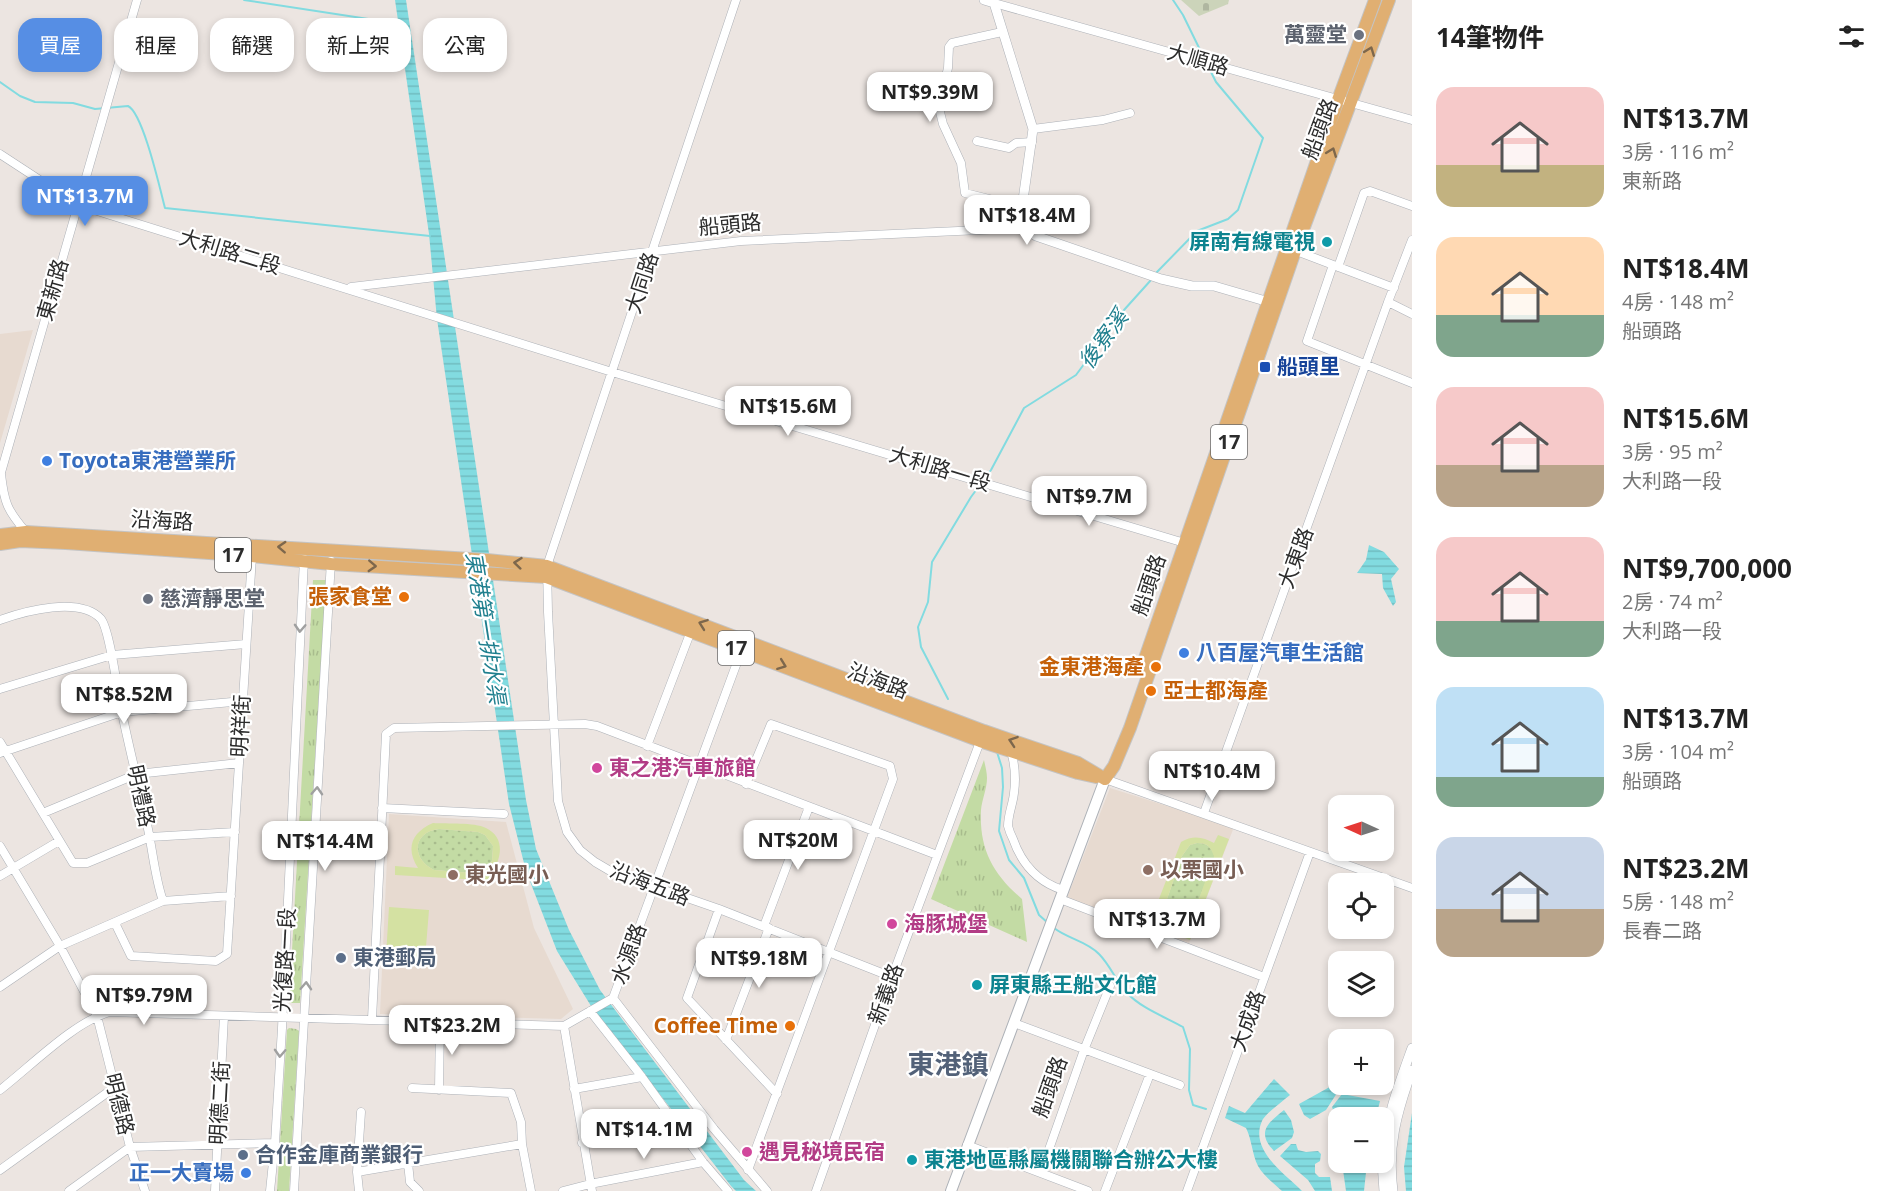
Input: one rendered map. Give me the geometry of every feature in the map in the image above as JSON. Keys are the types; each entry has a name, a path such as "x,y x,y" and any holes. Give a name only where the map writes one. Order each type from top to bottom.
{"main road":[{"name":"船頭路","path":"1014,1023 1105,779 1107,764 1273,304 1344,101 1375,0"},
{"name":"船頭路","path":"1344,101 1389,0"},
{"name":"沿海路","path":"0,535 26,532 332,550 546,572 982,736 1078,763 1105,779"},
{"name":"沿海路","path":"0,544 20,541 66,543 331,564 466,565"},
{"name":"沿海路","path":"546,572 691,631 743,645 934,711 959,721 1011,751 1078,773 1105,779"},
{"path":"951,1191 1014,1023"}],"street":[{"name":"東新路","path":"0,475 137,0"},
{"name":"大同路","path":"546,572 736,0"},
{"name":"大順路","path":"984,0 1412,120"},
{"path":"994,3 1033,129 1022,207 1024,228"},
{"path":"1002,32 952,43 949,48 948,68 940,97 940,112 961,163 965,193 1022,207"},
{"path":"1033,129 1103,120 1130,113"},
{"path":"977,141 1009,148 1016,143 1032,142"},
{"name":"大利路二段","path":"0,154 78,205 348,288"},
{"path":"1412,206 1370,191 1364,193 1307,341 1412,383"},
{"name":"船頭路","path":"348,288 741,241 1024,228 1036,236 1161,279 1192,286 1214,286 1273,304"},
{"name":"大東路","path":"1204,813 1365,364 1412,240"},
{"path":"1291,249 1394,288"},
{"name":"大利路一段","path":"348,288 612,372 1188,544"},
{"path":"1388,302 1412,314"},
{"path":"0,475 4,500 13,517 26,532"},
{"name":"光復路一段","path":"270,1191 282,1017 304,549"},
{"name":"光復路一段","path":"294,1191 332,550"},
{"name":"明祥街","path":"115,923 132,956 216,961 227,954 252,556"},
{"name":"沿海五路","path":"546,572 558,801 567,832 580,849 595,862 612,872 719,909 892,977"},
{"name":"明禮路","path":"0,620 22,612 69,607 87,609 102,620 112,655 122,712 150,837 158,887 163,901"},
{"path":"647,746 691,631"},
{"path":"0,689 112,655 246,644"},
{"name":"水源路","path":"564,1026 613,998 743,645"},
{"path":"3,752 122,712 243,701"},
{"path":"746,784 771,724 890,766 892,779 748,1170"},
{"path":"372,1019 386,734 394,728 597,726 937,855"},
{"name":"新義路","path":"816,1191 892,977 982,736"},
{"path":"0,742 3,752 73,862 87,863 150,837 235,832"},
{"path":"1011,751 1015,765 1015,786 1008,827 1020,858 1035,876 1062,895 1264,977"},
{"path":"43,813 137,774 239,763"},
{"path":"1105,779 1412,888"},
{"path":"726,1040 809,807"},
{"path":"382,808 504,814"},
{"path":"0,876 59,841"},
{"name":"明德路","path":"0,846 60,946 98,1016 130,1147 145,1191"},
{"name":"大成路","path":"1187,1191 1310,852"},
{"path":"0,987 60,946 163,901 231,896"},
{"path":"719,909 687,998 777,1094"},
{"name":"船頭路","path":"1041,1172 1084,1050 1110,986"},
{"name":"水源路","path":"613,998 767,1191"},
{"path":"592,1011 703,1162 728,1191"},
{"path":"0,1090 67,1037 98,1016 110,1012 564,1026 591,1187"},
{"name":"明德二街","path":"215,1191 224,1016"},
{"path":"439,1090 440,1022"},
{"name":"船頭路","path":"1014,1023 1179,1084"},
{"path":"1392,1107 1412,1048"},
{"path":"1393,1191 1390,1168 1391,1141 1398,1109 1412,1070"},
{"path":"1106,1191 1150,1074"},
{"path":"573,1089 642,1077"},
{"path":"0,1170 115,1087"},
{"path":"412,1088 511,1093 521,1122 522,1144 531,1191"},
{"path":"359,1191 357,1172 361,1112"},
{"path":"582,1143 642,1131"},
{"path":"69,1191 130,1147 275,1143"},
{"path":"357,1172 522,1144"},
{"path":"967,1145 1088,1191"},
{"path":"564,1191 703,1162"},
{"path":"408,1163 410,1182 419,1191"},
{"path":"1383,1173 1384,1191"}],"shaded area":[{"path":"33,330 0,443 0,334"},
{"name":"以栗國小","path":"1110,788 1234,827 1189,943 1067,898"},
{"name":"東光國小","path":"389,814 506,822 534,928 573,1009 561,1019 380,1014"}],"green space":[{"path":"1181,0 1229,0 1228,4 1199,16"},
{"path":"313,580 326,580 300,1003 289,1003"},
{"path":"984,760 987,778 981,810 982,837 985,849 996,870 1022,899 1027,942 931,899"},
{"path":"433,823 468,824 486,828 496,837 500,848 498,860 492,872 517,874 516,882 395,875 395,866 418,868 411,847 416,836","holes":["439,829 478,832 485,835 493,846 492,861 480,870 473,872 434,870 421,859 418,853 419,840 430,831"]},
{"path":"439,829 478,832 485,835 493,846 492,861 487,866 473,872 434,870 421,859 418,846 419,840 424,835"},
{"path":"1218,835 1229,839 1190,940 1185,938 1190,925 1178,926 1168,923 1161,916 1157,904 1181,842 1190,838 1198,838 1214,843","holes":["1197,843 1208,846 1214,857 1192,918 1177,920 1169,913 1166,902 1182,856 1190,845"]},
{"path":"1197,843 1209,846 1215,857 1192,918 1177,920 1169,913 1166,902 1182,856 1190,845"},
{"path":"389,907 429,910 425,959 386,956"},
{"path":"289,1028 299,1031 289,1191 277,1191 287,1030"}],"water":[{"path":"395,0 406,0 409,18 398,18"},
{"name":"東港第一排水渠","path":"411,33 526,800 536,849 569,930 600,990 744,1180 756,1191 736,1191 731,1186 591,1006 557,951 526,871 509,804 437,319 429,234 405,72 411,72"},
{"path":"1369,545 1384,552 1399,569 1391,579 1396,602 1393,606 1383,588 1382,574 1357,573 1366,560"},
{"path":"1274,1079 1290,1095 1270,1111 1262,1121 1259,1132 1260,1142 1278,1169 1302,1191 1282,1191 1269,1179 1258,1166 1246,1128 1225,1118 1229,1106 1245,1113"},
{"path":"1328,1088 1328,1095 1336,1095 1326,1110 1310,1119 1304,1115 1299,1104"},
{"path":"1341,1095 1380,1101 1378,1107 1332,1107"},
{"path":"1284,1110 1291,1120 1294,1132 1292,1138 1274,1151 1266,1138 1266,1128"},
{"path":"1412,1113 1412,1191 1406,1191 1404,1167"},
{"path":"1291,1144 1296,1144 1298,1150 1318,1151 1321,1154 1320,1161 1315,1164 1315,1173 1319,1177 1330,1177 1332,1191 1315,1191 1308,1180 1280,1156"},
{"path":"1343,1173 1366,1173 1364,1191 1346,1191"}],"waterway":[{"path":"244,0 362,18"},
{"name":"後寮溪","path":"1173,0 1204,58"},
{"name":"後寮溪","path":"1156,273 1197,231 1228,219 1238,210 1263,138 1216,82 1208,66"},
{"path":"0,82 20,96 35,102 73,103 95,109 128,106 134,112 145,136 165,208 430,236"},
{"name":"後寮溪","path":"948,699 921,647 918,627 928,602 932,562 971,497 991,470 1024,408 1076,375 1124,310 1151,280"},
{"path":"997,752 1002,768 1003,787 999,831 1009,860 1024,878 1039,915 1048,923"},
{"name":"後寮溪","path":"1054,928 1094,950 1103,958 1123,988 1146,1008 1183,1027 1190,1049 1189,1090 1193,1105 1206,1109"}],"place":[{"name":"萬靈堂","path":"1359,35"},
{"name":"屏南有線電視","path":"1327,242"},
{"name":"船頭里","path":"1265,367"},
{"name":"Toyota東港營業所","path":"47,461"},
{"name":"張家食堂","path":"404,597"},
{"name":"慈濟靜思堂","path":"148,599"},
{"name":"八百屋汽車生活館","path":"1184,653"},
{"name":"金東港海產","path":"1156,667"},
{"name":"亞士都海產","path":"1151,691"},
{"name":"東之港汽車旅館","path":"597,768"},
{"name":"以栗國小","path":"1148,870"},
{"name":"東光國小","path":"453,875"},
{"name":"海豚城堡","path":"892,924"},
{"name":"東港郵局","path":"341,958"},
{"name":"屏東縣王船文化館","path":"977,985"},
{"name":"Coffee Time","path":"790,1026"},
{"name":"遇見秘境民宿","path":"747,1152"},
{"name":"合作金庫商業銀行","path":"243,1155"},
{"name":"東港地區縣屬機關聯合辦公大樓","path":"912,1160"},
{"name":"正一大賣場","path":"246,1173"}],"district":[{"name":"東港鎮","path":"948,1065"}]}
